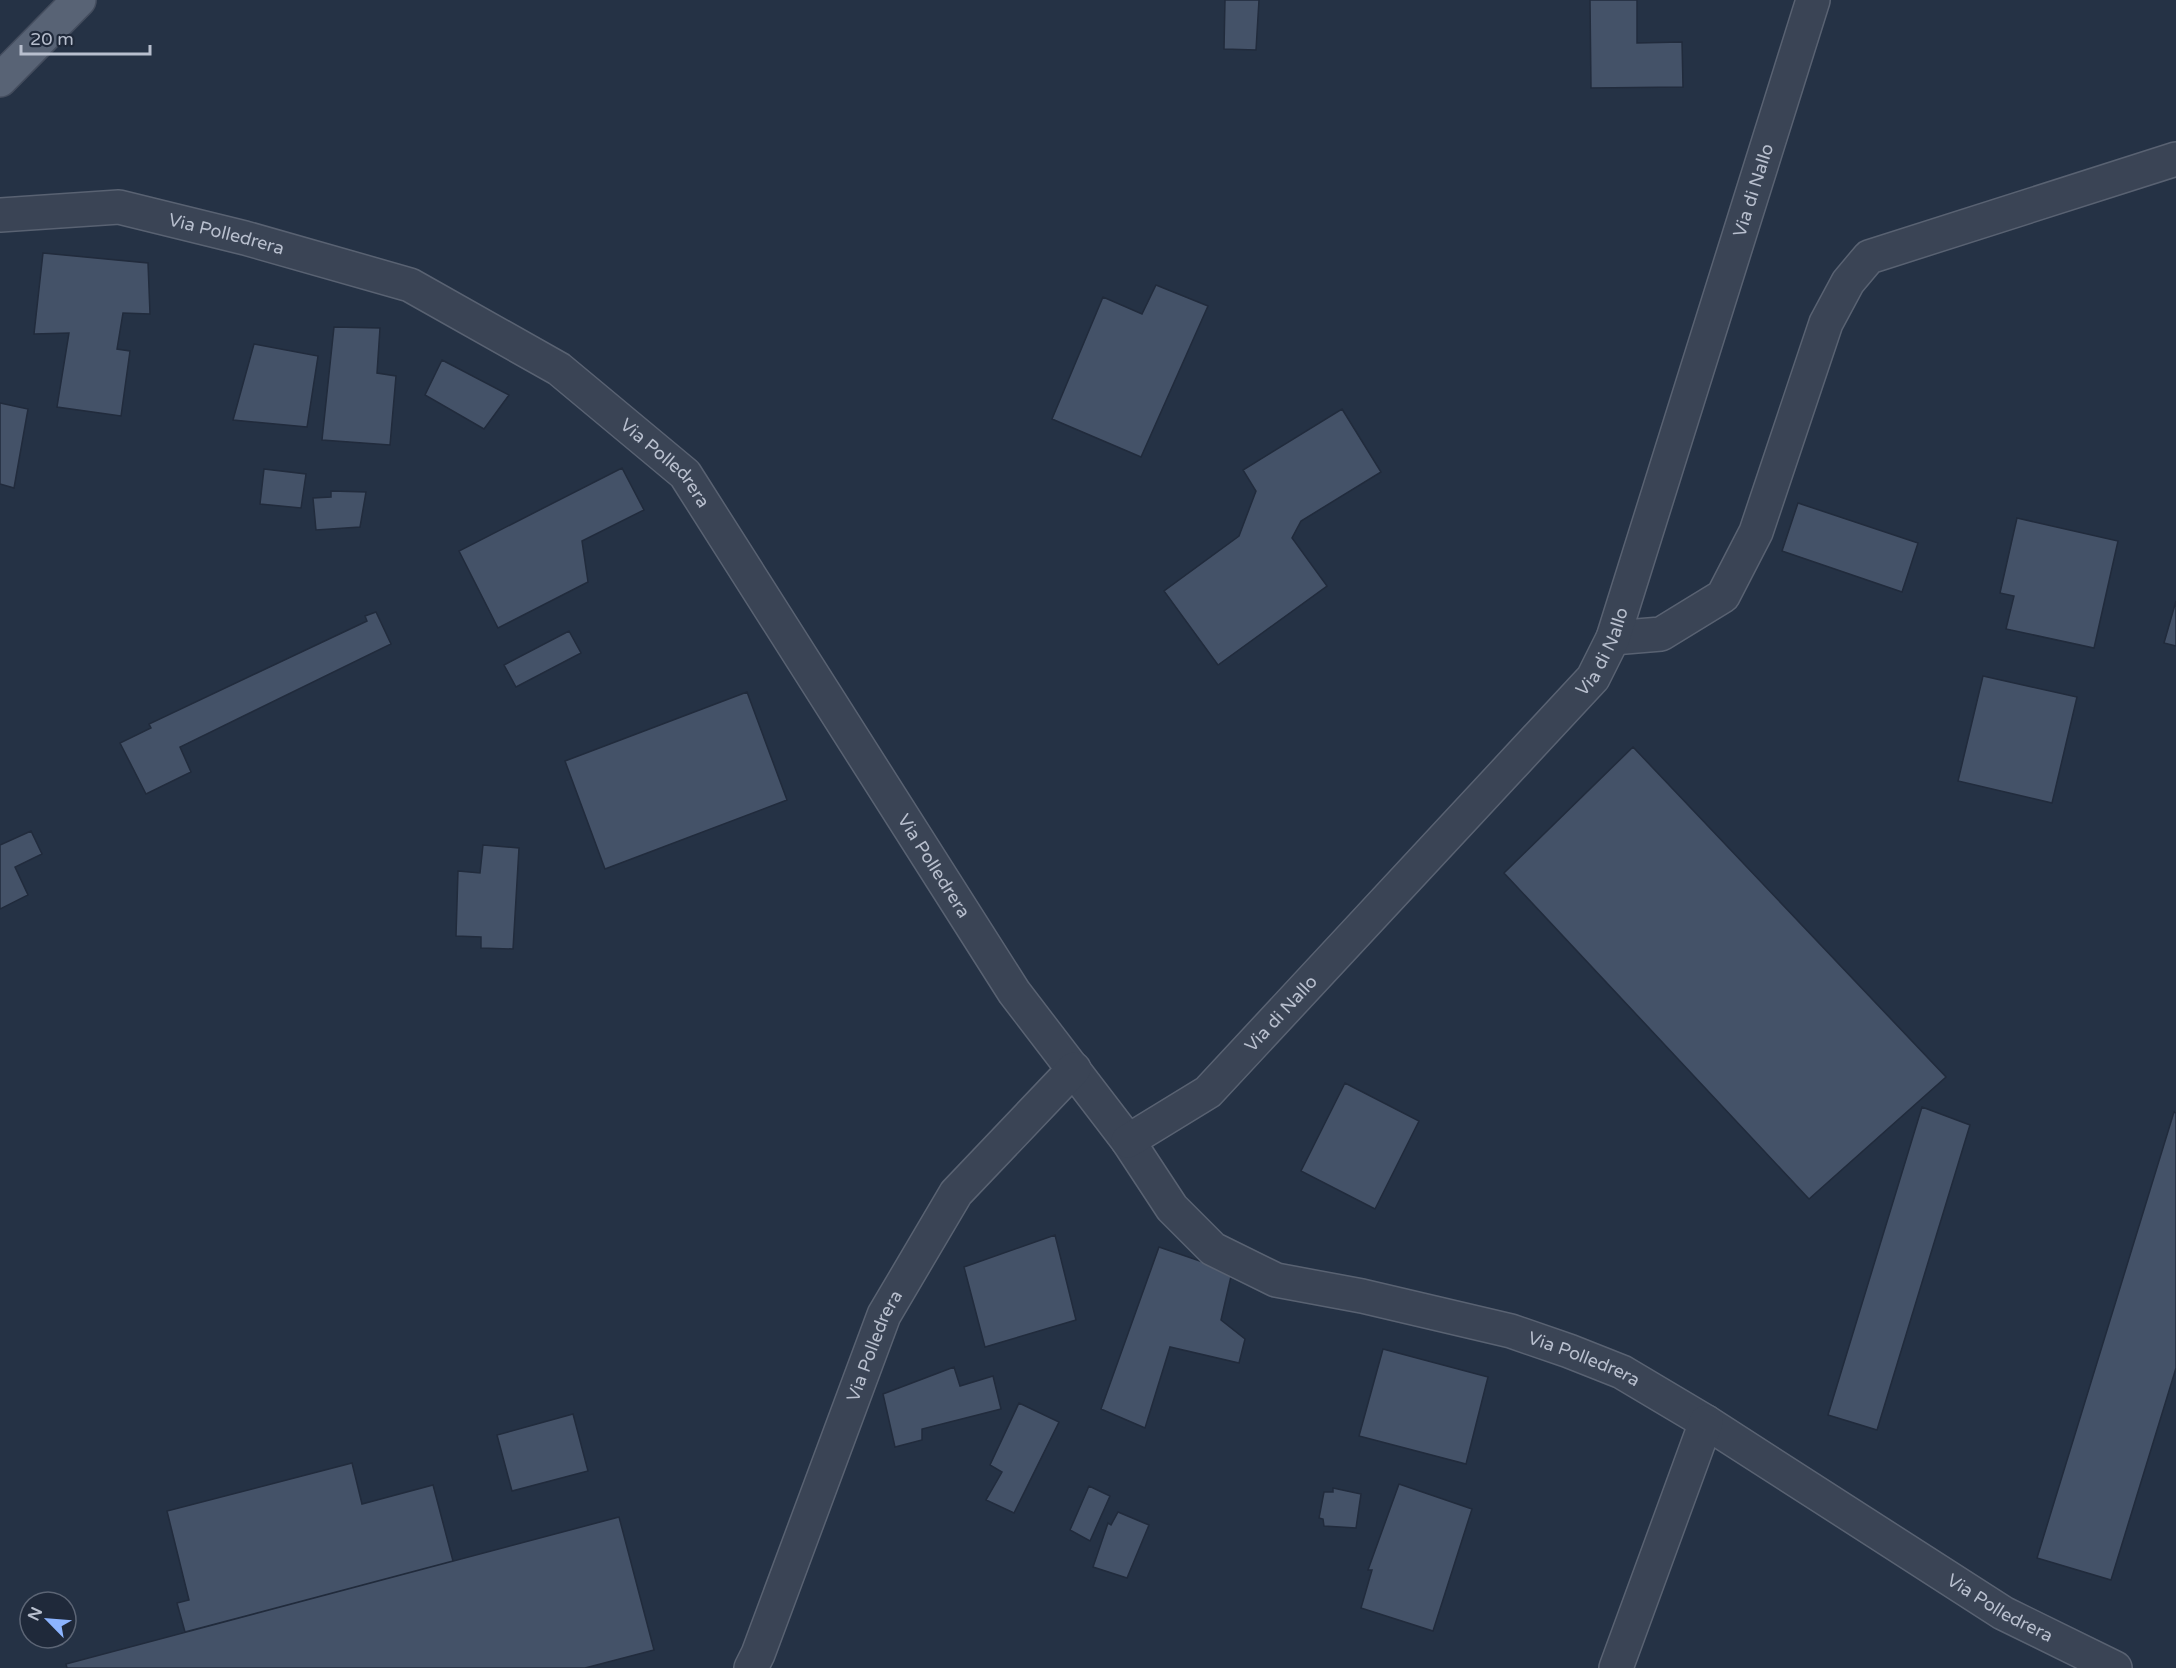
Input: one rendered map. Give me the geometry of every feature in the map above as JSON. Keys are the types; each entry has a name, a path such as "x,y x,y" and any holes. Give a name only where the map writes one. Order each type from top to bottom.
{"main road":[{"path":"0,80 79,0"}],"street":[{"name":"Via di Nallo","path":"1128,1141 1208,1092 1593,678 1613,639 1813,0"},
{"path":"1613,639 1661,634 1723,596 1755,532 1826,323 1848,282 1869,256 2176,159"},
{"name":"Via Polledrera","path":"0,215 118,207 245,237 410,285 560,369 685,474 1014,992 1128,1141 1172,1208 1214,1249 1276,1280 1362,1296 1511,1331 1622,1372 1706,1422 2002,1613 2115,1668"},
{"name":"Via Polledrera","path":"751,1668 884,1315 956,1193 1074,1070"},
{"path":"1616,1668 1706,1422"}],"building":[{"path":"1225,0 1259,0 1256,50 1224,49"},
{"path":"1590,0 1637,0 1637,43 1682,42 1683,87 1591,88"},
{"path":"43,253 148,263 150,314 123,313 117,349 130,351 121,416 57,407 69,333 34,334"},
{"path":"1156,285 1208,306 1141,457 1052,419 1103,297 1142,314"},
{"path":"334,327 380,328 377,373 396,376 390,445 322,440"},
{"path":"254,344 318,356 307,427 233,420"},
{"path":"442,360 509,395 484,429 425,395"},
{"path":"0,403 28,409 14,488 0,484"},
{"path":"1342,409 1381,472 1301,521 1292,538 1327,586 1218,665 1164,591 1239,536 1256,491 1243,470"},
{"path":"622,468 644,510 582,541 588,582 498,628 459,551"},
{"path":"264,469 306,474 301,508 260,504"},
{"path":"331,491 366,492 360,527 316,530 313,498 331,497"},
{"path":"1798,503 1918,543 1902,592 1782,551"},
{"path":"2017,518 2118,541 2094,648 2006,629 2014,596 2000,593"},
{"path":"2176,601 2176,646 2164,643"},
{"path":"376,612 391,644 180,747 191,772 146,794 120,743 151,728 149,724 367,621 365,616"},
{"path":"569,631 581,653 516,687 504,665"},
{"path":"1983,676 2077,697 2052,803 1958,781"},
{"path":"747,692 787,800 605,869 565,761"},
{"path":"1633,747 1946,1077 1809,1199 1504,873"},
{"path":"31,831 42,854 15,867 28,895 0,909 0,845"},
{"path":"483,845 519,848 513,949 481,948 481,937 456,936 458,871 480,873"},
{"path":"1345,1083 1419,1121 1375,1209 1301,1171"},
{"path":"1922,1107 1970,1125 1877,1430 1828,1415"},
{"path":"2174,1112 2176,1113 2176,1368 2111,1580 2037,1558"},
{"path":"1055,1235 1076,1320 985,1347 964,1267"},
{"path":"1159,1247 1232,1272 1221,1320 1245,1339 1239,1363 1170,1347 1145,1428 1101,1409"},
{"path":"1383,1349 1488,1377 1466,1464 1359,1436"},
{"path":"954,1367 960,1386 993,1376 1001,1409 922,1429 922,1440 895,1447 883,1394"},
{"path":"1019,1403 1059,1422 1014,1513 986,1500 1002,1472 990,1465"},
{"path":"573,1414 588,1471 512,1491 497,1435"},
{"path":"352,1463 362,1504 433,1485 453,1561 185,1632 177,1603 189,1600 167,1511"},
{"path":"1399,1484 1472,1509 1433,1631 1361,1608 1372,1570 1368,1570"},
{"path":"1089,1486 1110,1496 1090,1541 1070,1530"},
{"path":"1333,1488 1361,1494 1356,1528 1324,1526 1323,1519 1319,1518 1324,1492 1333,1492"},
{"path":"1118,1512 1149,1525 1127,1578 1093,1567 1108,1523 1111,1525"},
{"path":"619,1517 654,1650 585,1668 67,1668 66,1664"}]}
